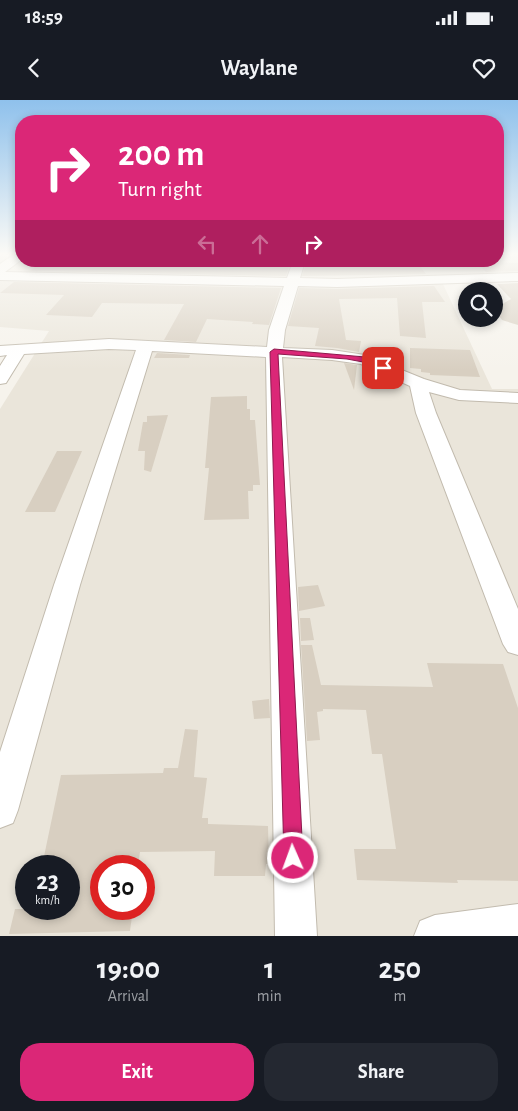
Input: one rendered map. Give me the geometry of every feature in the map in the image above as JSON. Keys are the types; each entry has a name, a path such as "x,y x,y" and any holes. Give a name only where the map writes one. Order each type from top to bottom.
{"street":[{"path":"289,292 277,330 274,352 296,936"},
{"path":"0,351 88,344 332,355 365,360 418,383 459,395 518,398"},
{"path":"0,810 67,585 145,346"},
{"path":"0,378 18,351"},
{"path":"418,383 426,413 518,644"},
{"path":"435,936 518,926"}],"shaded area":[{"path":"0,292 447,292 458,316 458,327 463,327 492,389 518,389 518,936 0,936 0,409 49,331 0,327"}],"building":[{"path":"280,292 269,325 207,319 196,342 164,340 184,304 102,303 92,317 46,315 64,295 0,293"},
{"path":"298,292 438,292 445,302 422,302 426,338 400,336 397,298 339,299 346,340 361,341 359,352 315,346 319,328 288,326"},
{"path":"504,292 518,292 518,325 503,320 503,304 511,299"},
{"path":"410,348 470,350 480,377 430,375 430,373 421,372 421,369 410,368"},
{"path":"157,353 190,355 189,358 154,358"},
{"path":"344,363 357,365 354,390"},
{"path":"247,396 247,409 250,409 250,420 255,420 260,485 253,485 253,491 248,491 249,519 204,520 209,468 205,468 211,397"},
{"path":"168,415 151,472 144,470 145,451 138,451 143,422 147,422 147,416"},
{"path":"57,451 82,451 55,512 25,512"},
{"path":"318,585 325,606 299,611 298,587"},
{"path":"300,618 310,618 314,640 301,641"},
{"path":"301,645 312,645 321,685 433,687 427,663 503,664 518,708 518,881 457,880 458,883 357,880 354,849 396,849 382,754 372,754 366,710 323,709 323,711 317,712 320,740 307,741"},
{"path":"269,699 270,718 254,719 252,701"},
{"path":"185,729 198,730 194,777 207,778 202,818 208,818 208,824 268,826 269,864 266,864 265,876 214,876 215,851 140,852 140,855 90,855 90,920 132,920 130,931 9,934 15,909 15,920 80,920 80,855 44,855 61,775 163,773 164,768 178,768"}],"route":[{"path":"293,858 274,352 347,357 365,360 383,368"}]}
